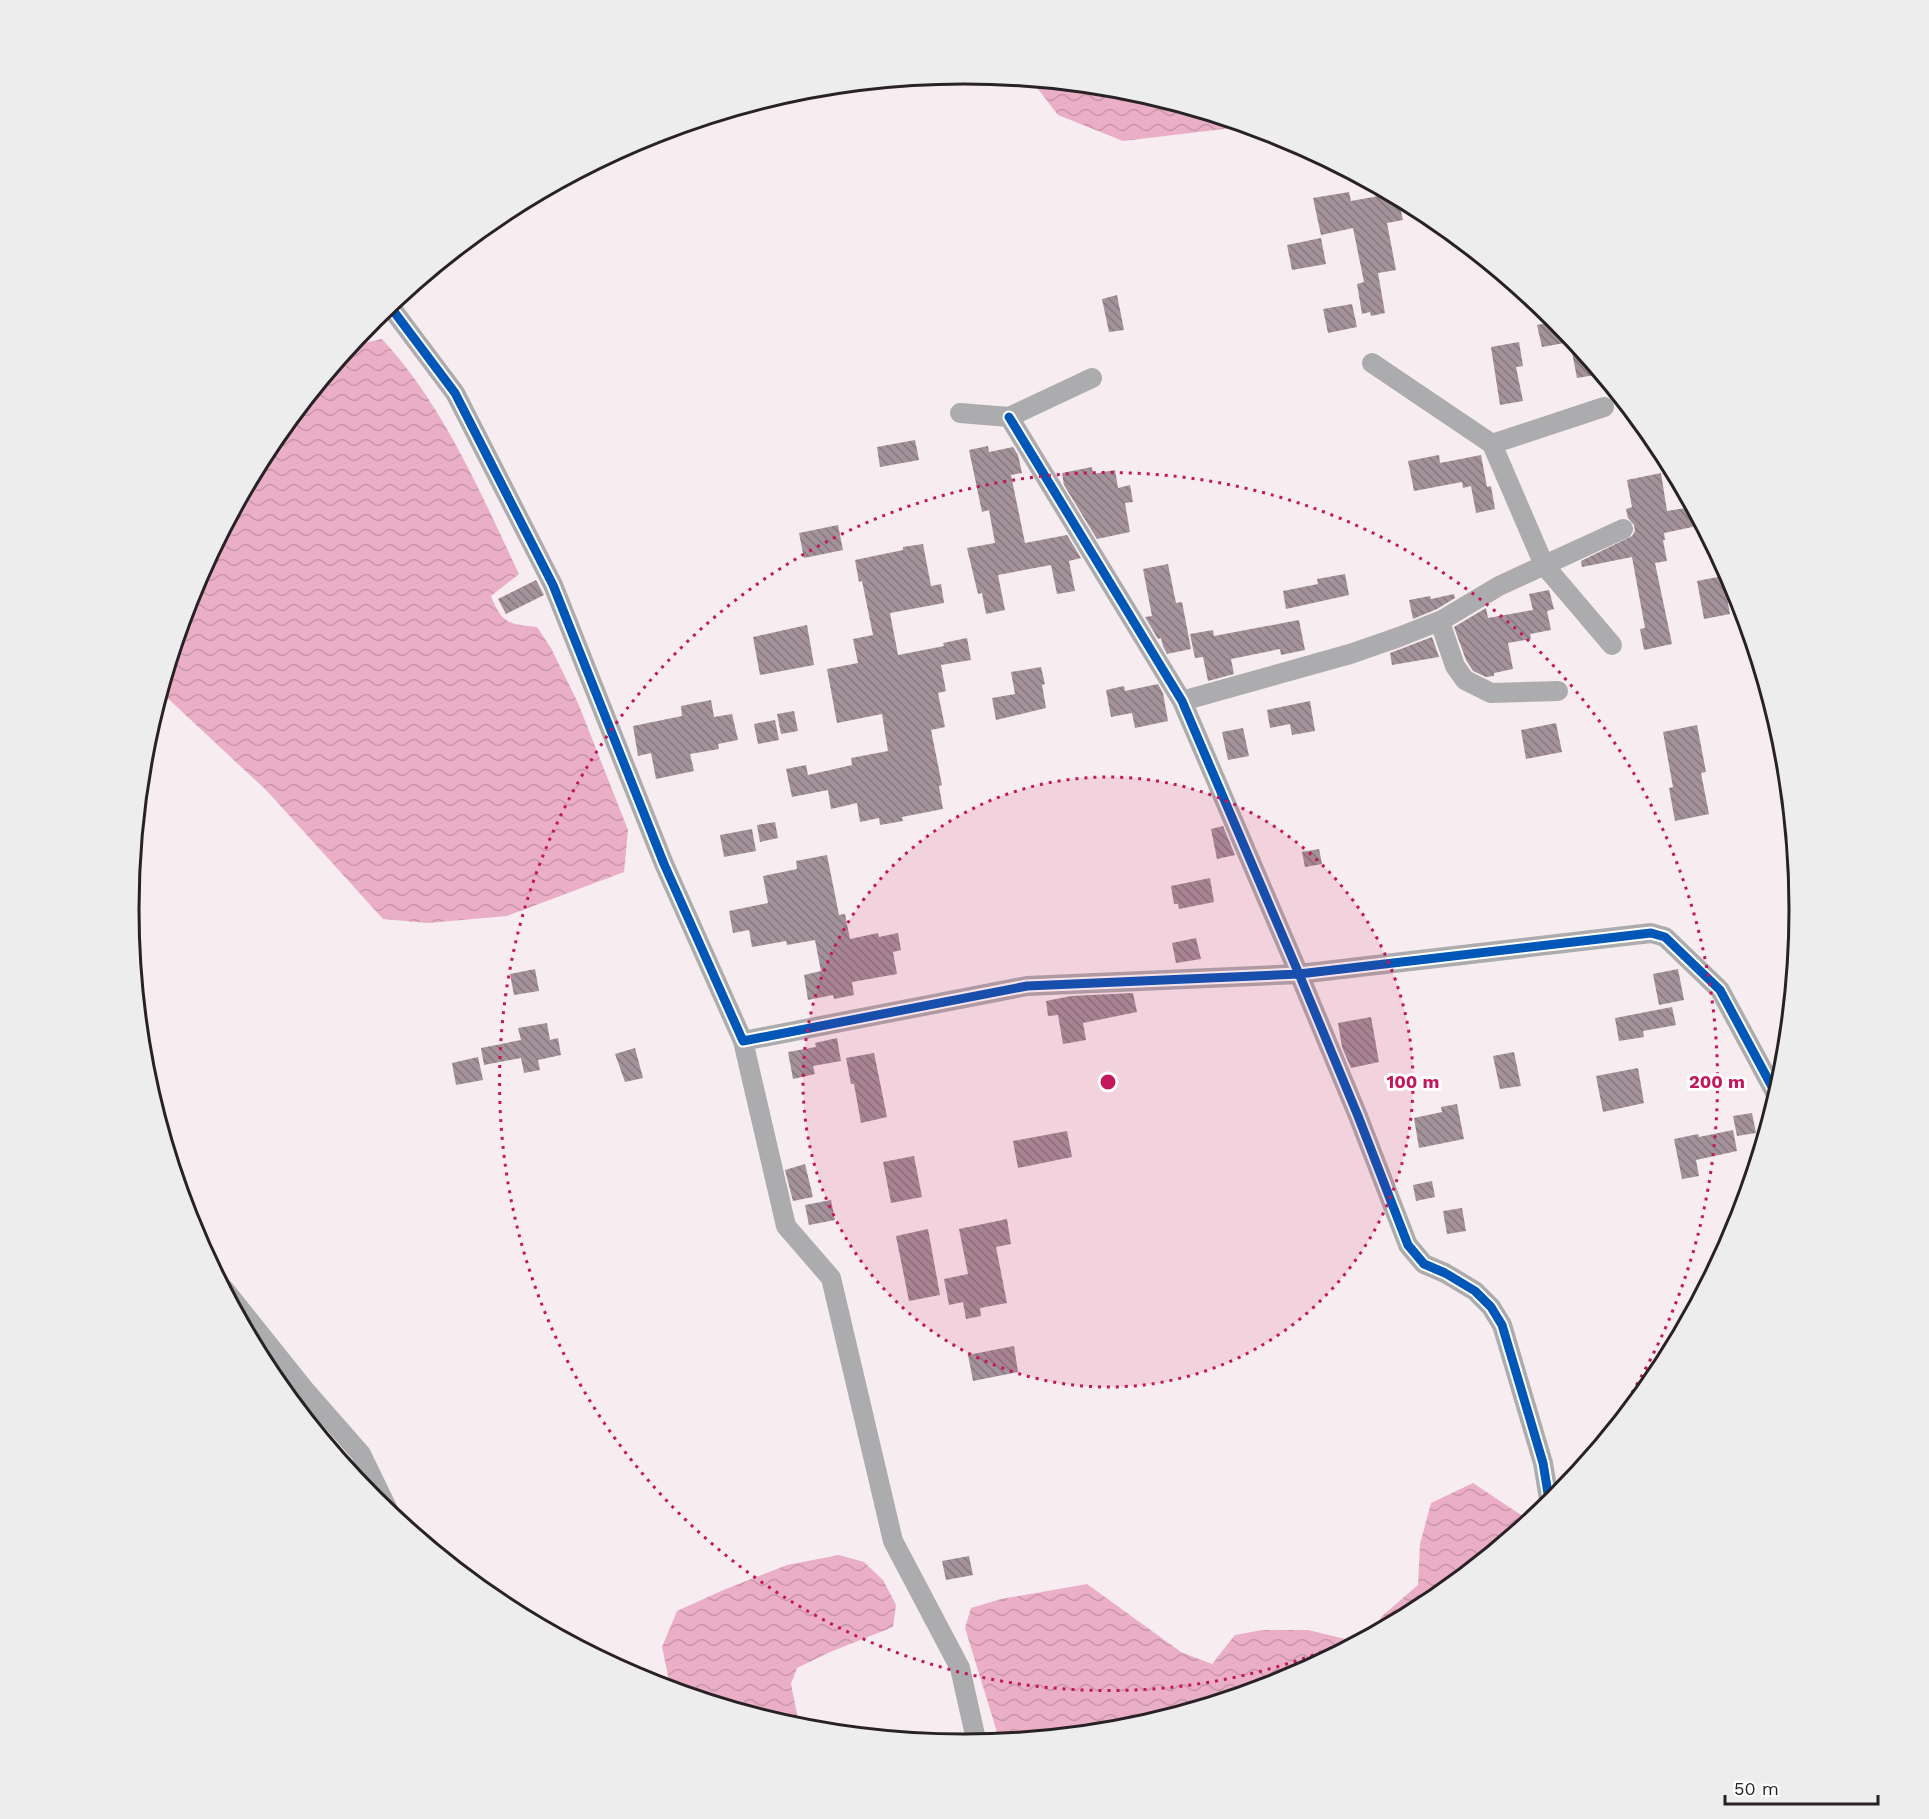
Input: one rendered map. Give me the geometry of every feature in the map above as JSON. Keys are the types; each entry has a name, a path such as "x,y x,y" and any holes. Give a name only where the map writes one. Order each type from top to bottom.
{"street":[{"path":"395,313 455,393 553,585 664,864 743,1041 786,1226 831,1278 893,1541 960,1668 975,1735"},
{"path":"1372,363 1492,444 1544,565 1612,645"},
{"path":"960,413 1009,417 1092,378"},
{"path":"1492,444 1604,407"},
{"path":"1009,417 1182,701 1358,1116 1408,1245 1424,1264 1445,1273 1475,1291 1491,1307 1502,1325 1543,1463 1548,1493"},
{"path":"1182,701 1350,654 1442,620 1499,586 1623,529"},
{"path":"1442,620 1442,628 1455,666 1465,680 1491,693 1558,691"},
{"path":"743,1041 1028,986 1299,974 1651,933 1665,937 1720,990 1771,1083"},
{"path":"249,1320 304,1389 361,1454 379,1491"}],"water":[{"path":"1037,88 1126,100 1178,112 1230,128 1123,141 1058,115"},
{"path":"382,339 424,392 459,451 519,574 491,596 495,605 508,621 537,627 551,648 578,703 628,830 624,872 507,916 428,923 383,919 267,791 167,697 183,644 202,594 224,544 250,497 278,451 310,407 365,343"},
{"path":"1473,1483 1523,1516 1467,1564 1423,1596 1378,1623 1381,1617 1418,1585 1420,1544 1431,1503"},
{"path":"839,1555 864,1562 883,1580 896,1605 893,1627 797,1668 791,1684 798,1718 751,1707 669,1680 662,1647 677,1611 787,1565"},
{"path":"1087,1584 1181,1652 1212,1664 1235,1635 1262,1630 1308,1630 1349,1640 1280,1672 1178,1707 1072,1728 997,1734 965,1628 971,1608 1001,1599"}],"building":[{"path":"1349,192 1351,201 1379,196 1401,209 1403,220 1387,223 1396,270 1378,273 1385,313 1371,316 1370,312 1362,314 1357,284 1364,282 1353,228 1321,235 1313,198"},
{"path":"1321,238 1326,264 1292,270 1287,245"},
{"path":"1117,295 1124,330 1109,332 1102,299"},
{"path":"1352,304 1357,327 1328,333 1323,309"},
{"path":"1545,323 1564,343 1542,347 1537,325"},
{"path":"1519,342 1523,366 1516,367 1523,401 1500,405 1491,347"},
{"path":"1572,351 1593,375 1577,378"},
{"path":"915,440 919,460 880,467 877,447"},
{"path":"988,446 989,452 1013,447 1018,455 1022,473 1011,475 1025,543 1067,535 1081,558 1069,561 1075,591 1057,594 1051,565 998,575 1005,610 986,614 982,593 978,594 967,548 995,543 989,510 982,512 969,450"},
{"path":"1439,455 1440,463 1481,455 1487,487 1491,486 1495,509 1476,513 1471,486 1463,488 1462,482 1414,491 1408,461"},
{"path":"1092,467 1093,474 1115,470 1118,488 1130,485 1133,502 1125,503 1130,532 1097,539 1064,485 1062,473"},
{"path":"1661,473 1667,511 1685,508 1695,526 1664,533 1667,561 1655,563 1672,644 1644,650 1640,629 1645,628 1632,557 1582,567 1581,561 1632,536 1635,531 1626,509 1632,507 1627,480"},
{"path":"838,525 843,550 804,558 799,533"},
{"path":"923,544 931,586 941,584 944,603 890,613 898,655 944,646 943,643 967,638 971,660 941,665 946,691 938,693 945,727 931,730 942,785 939,786 943,809 902,817 903,821 880,825 879,818 860,822 857,803 831,809 828,790 792,797 786,769 806,765 808,775 852,765 851,758 888,751 882,714 837,723 827,669 858,663 853,639 873,635 862,581 859,582 855,560"},
{"path":"1168,564 1176,603 1182,602 1191,649 1167,654 1161,638 1158,639 1145,617 1152,616 1143,569"},
{"path":"1345,574 1349,595 1286,609 1283,591 1318,584 1317,579"},
{"path":"1719,577 1726,591 1730,614 1704,619 1697,581"},
{"path":"536,580 544,595 506,614 498,599"},
{"path":"1549,590 1554,609 1547,611 1551,630 1530,634 1531,639 1508,643 1513,669 1486,677 1473,671 1466,660 1454,627 1486,608 1488,618 1533,610 1529,594"},
{"path":"1454,594 1455,598 1437,609 1413,619 1409,600 1430,596 1431,599"},
{"path":"1299,620 1305,650 1281,655 1280,649 1231,659 1234,674 1208,681 1203,657 1195,658 1190,634 1213,630 1214,636"},
{"path":"807,625 814,665 760,675 753,637"},
{"path":"1432,637 1439,657 1392,665 1390,653"},
{"path":"1041,667 1045,684 1042,685 1046,708 996,720 992,698 1015,694 1011,672"},
{"path":"1158,684 1163,693 1168,721 1135,728 1132,713 1111,717 1106,690 1124,686 1125,691"},
{"path":"711,700 714,717 732,714 738,740 718,744 719,749 690,754 694,771 656,779 651,753 638,756 633,726 682,716 681,706"},
{"path":"1310,701 1315,731 1292,735 1290,724 1270,728 1267,710"},
{"path":"794,711 798,731 781,734 777,714"},
{"path":"775,720 779,740 758,744 754,724"},
{"path":"1556,723 1562,752 1526,759 1521,730"},
{"path":"1697,725 1706,772 1701,773 1709,814 1675,821 1669,788 1673,787 1663,732"},
{"path":"1243,728 1249,756 1228,760 1222,732"},
{"path":"775,822 778,838 760,842 757,825"},
{"path":"1223,826 1235,855 1217,859 1211,829"},
{"path":"752,829 756,851 724,857 720,835"},
{"path":"1319,849 1322,864 1305,867 1302,852"},
{"path":"827,855 839,915 845,914 850,939 878,933 879,937 898,933 901,950 893,952 897,974 852,982 854,995 834,999 833,995 808,1000 804,975 821,971 815,940 787,945 786,941 752,947 749,930 733,933 729,911 768,903 763,876 797,869 796,861"},
{"path":"1210,878 1214,902 1179,909 1178,904 1174,904 1171,886"},
{"path":"1196,938 1201,959 1176,963 1172,943"},
{"path":"535,969 539,991 514,995 510,974"},
{"path":"1678,969 1684,1000 1659,1005 1653,974"},
{"path":"1133,993 1137,1012 1083,1023 1086,1040 1063,1044 1058,1015 1048,1016 1046,1001 1071,996"},
{"path":"1672,1007 1676,1025 1643,1031 1644,1037 1619,1041 1615,1018"},
{"path":"1371,1017 1379,1062 1351,1068 1342,1047 1338,1023"},
{"path":"547,1023 550,1040 558,1038 561,1055 538,1060 540,1070 524,1073 521,1058 484,1065 481,1048 521,1040 518,1028"},
{"path":"837,1038 841,1061 813,1066 815,1074 793,1079 788,1052 816,1047 815,1043"},
{"path":"635,1048 643,1078 625,1082 615,1054"},
{"path":"1514,1052 1521,1086 1500,1089 1493,1056"},
{"path":"874,1053 887,1117 861,1123 854,1084 851,1084 846,1058"},
{"path":"478,1057 483,1080 456,1085 452,1063"},
{"path":"1638,1068 1644,1103 1603,1112 1596,1076"},
{"path":"1457,1104 1464,1139 1419,1148 1414,1118 1442,1112 1441,1107"},
{"path":"1752,1113 1756,1133 1737,1136 1733,1116"},
{"path":"1733,1130 1737,1151 1696,1160 1699,1176 1682,1179 1674,1139"},
{"path":"1067,1131 1072,1157 1018,1168 1013,1141"},
{"path":"914,1156 922,1197 891,1203 883,1162"},
{"path":"805,1164 813,1197 793,1201 785,1170"},
{"path":"1432,1181 1435,1197 1416,1201 1413,1185"},
{"path":"831,1200 835,1220 809,1225 805,1205"},
{"path":"1462,1208 1466,1231 1447,1234 1443,1211"},
{"path":"1007,1219 1011,1244 996,1247 1007,1303 980,1308 981,1316 966,1319 963,1302 949,1305 944,1279 968,1274 959,1229"},
{"path":"928,1229 940,1295 909,1301 896,1236"},
{"path":"1014,1346 1018,1372 973,1381 968,1355"},
{"path":"969,1556 973,1575 946,1580 942,1561"}],"cycle path":[{"path":"395,313 455,393 553,585 664,864 743,1041 1027,986 1299,974 1651,933 1665,937 1720,990 1771,1085"},
{"path":"1009,417 1182,701 1358,1116 1408,1245 1424,1264 1445,1273 1475,1291 1491,1307 1502,1325 1543,1463 1548,1493"}]}
